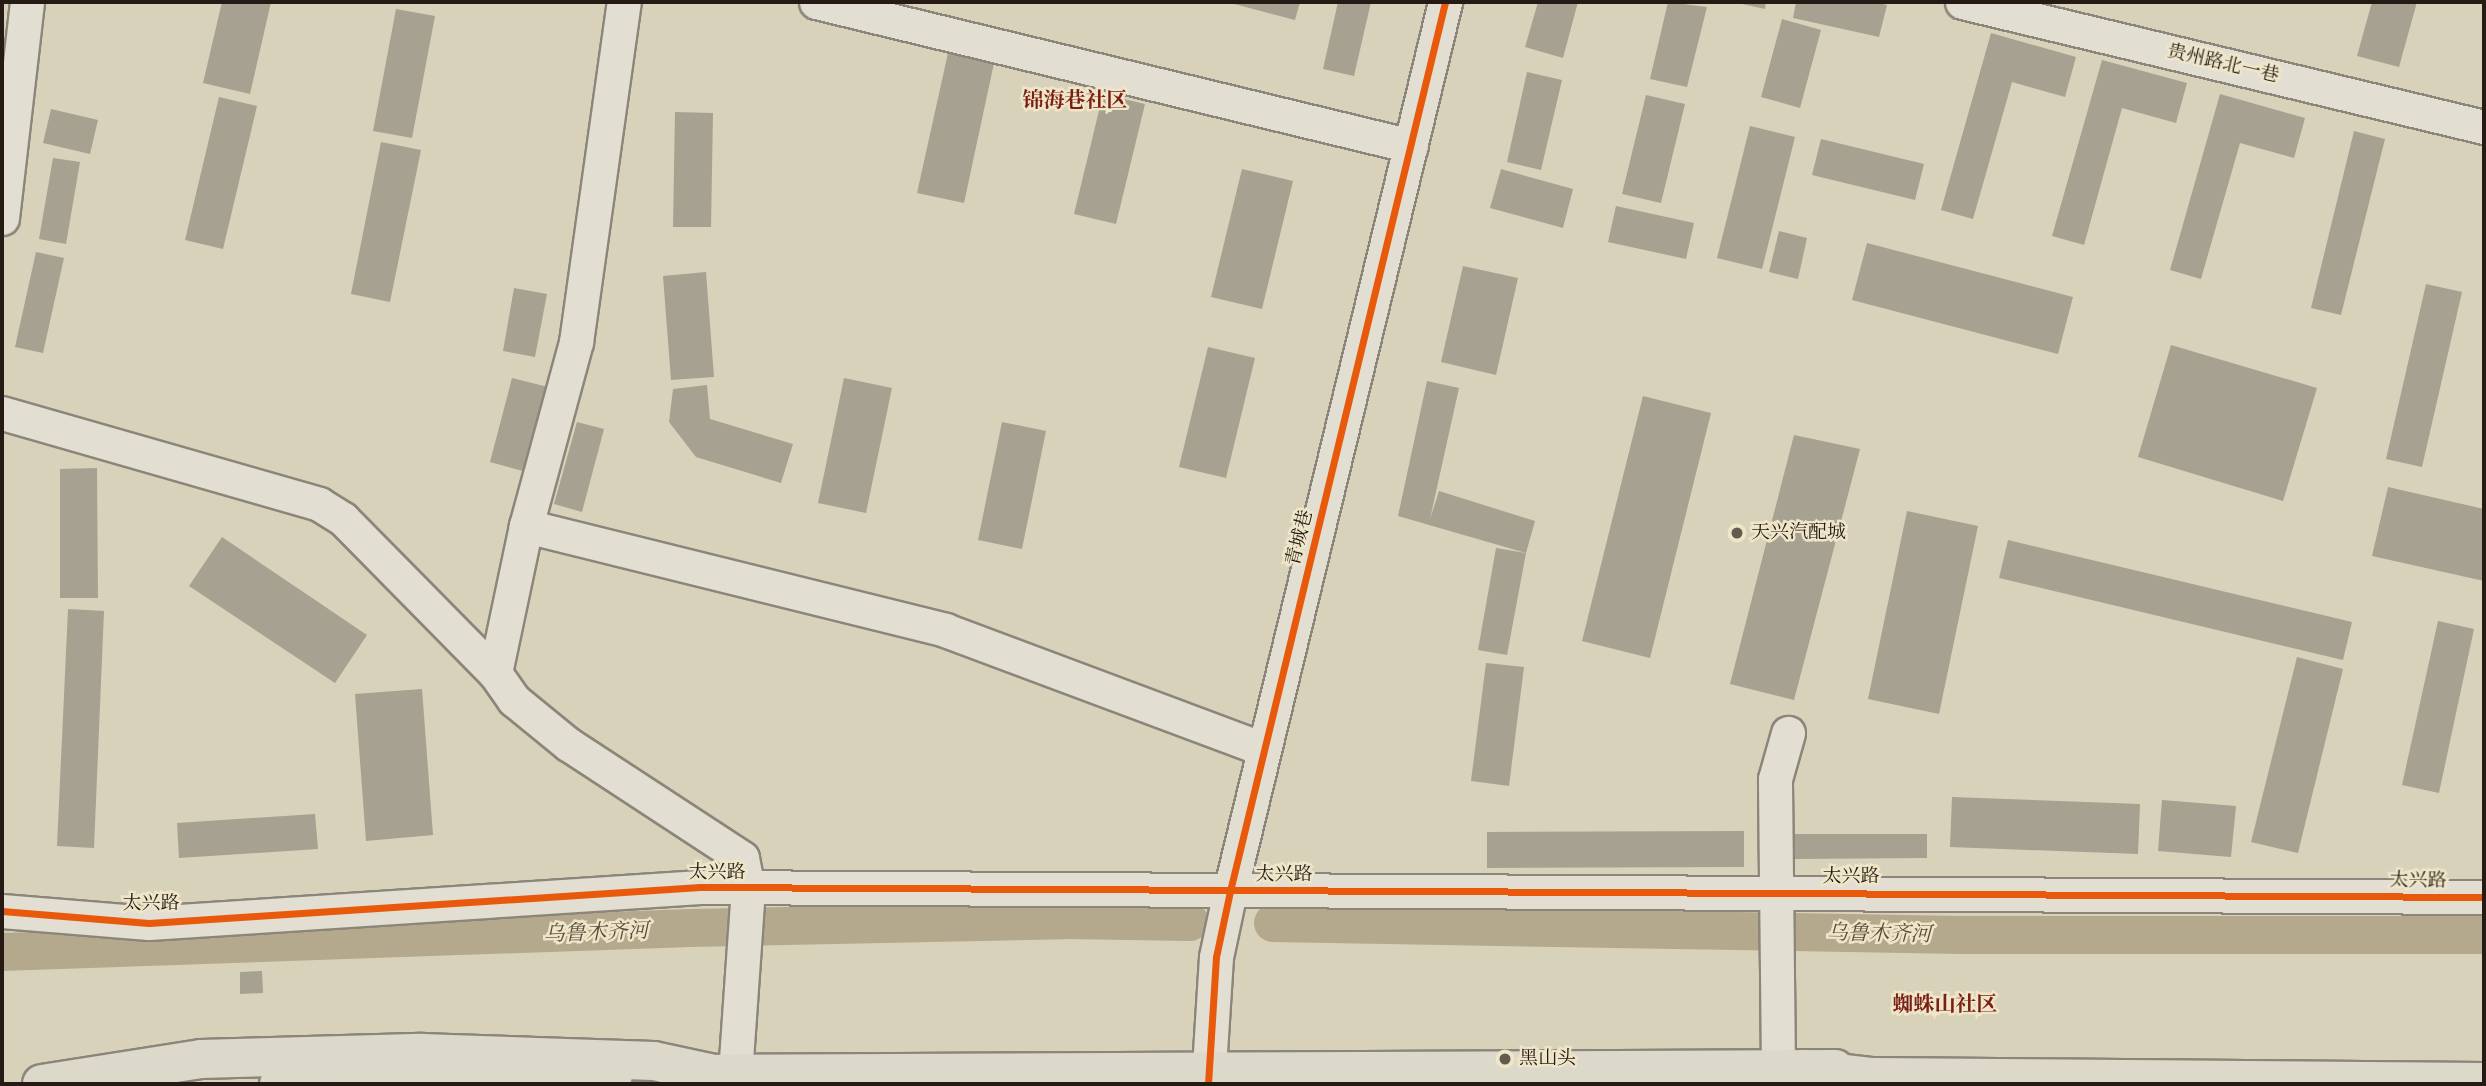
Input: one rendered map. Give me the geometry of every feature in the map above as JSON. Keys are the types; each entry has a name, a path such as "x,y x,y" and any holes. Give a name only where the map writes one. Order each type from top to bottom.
{"main road":[{"path":"42,1084 201,1059 422,1053 654,1060 722,1073"},
{"path":"1790,1069 1871,1077 2484,1082"},
{"path":"279,1084 722,1073 1208,1077 1790,1069 2484,1076"}],"street":[{"path":"2,218 27,2"},
{"path":"495,673 526,526 576,342 624,2"},
{"path":"816,2 1411,146"},
{"name":"青城巷","path":"1208,1077 1216,957 1230,891 1445,2"},
{"name":"贵州路北一巷","path":"1962,2 2484,127"},
{"path":"2,413 319,504 343,519 495,673 514,700 568,744 742,858 745,913 722,1073"},
{"path":"526,526 945,630 1265,749"},
{"path":"1788,733 1776,779 1778,946 1790,1069"},
{"name":"太兴路","path":"2,911 149,923 700,887 745,913 1230,891 1778,901 2484,897"}],"building":[{"path":"222,2 271,2 250,94 203,83"},
{"path":"1227,2 1300,2 1295,20"},
{"path":"1338,2 1371,2 1354,76 1323,69"},
{"path":"1538,2 1578,2 1563,58 1525,47"},
{"path":"1668,2 1707,7 1687,87 1650,79"},
{"path":"1733,2 1766,2 1765,9"},
{"path":"1796,2 1874,2 1887,5 1879,37 1793,18"},
{"path":"2372,2 2417,2 2399,67 2357,56"},
{"path":"396,9 435,16 412,138 373,131"},
{"path":"1782,19 1821,30 1800,108 1761,97"},
{"path":"1991,33 2076,57 2065,97 2012,82 1973,219 1941,210"},
{"path":"948,53 994,63 964,203 917,193"},
{"path":"2102,60 2187,83 2176,123 2122,108 2084,245 2052,236"},
{"path":"1527,72 1562,80 1541,170 1507,162"},
{"path":"1103,94 1145,104 1116,224 1074,214"},
{"path":"2220,94 2305,118 2294,158 2240,143 2201,279 2170,270"},
{"path":"1646,95 1685,104 1661,203 1622,194"},
{"path":"219,97 257,106 223,249 185,240"},
{"path":"51,109 98,120 90,154 43,143"},
{"path":"675,112 713,113 711,227 673,227"},
{"path":"1750,126 1795,137 1762,269 1717,258"},
{"path":"2354,131 2385,139 2341,315 2311,308"},
{"path":"1821,139 1924,164 1915,200 1812,175"},
{"path":"381,142 421,150 390,302 351,294"},
{"path":"53,158 80,162 66,244 39,239"},
{"path":"1242,169 1293,181 1262,309 1211,297"},
{"path":"1501,169 1573,189 1563,228 1490,208"},
{"path":"1616,206 1694,223 1686,259 1608,242"},
{"path":"1779,231 1807,238 1798,279 1769,272"},
{"path":"1867,243 2073,297 2058,354 1852,300"},
{"path":"36,252 64,258 43,353 15,347"},
{"path":"1463,266 1518,278 1496,375 1441,362"},
{"path":"706,272 714,377 671,380 663,276"},
{"path":"2426,284 2462,292 2422,467 2386,459"},
{"path":"514,288 547,294 535,357 503,351"},
{"path":"2171,345 2317,388 2283,501 2138,457"},
{"path":"1208,347 1255,358 1226,478 1179,467"},
{"path":"512,378 556,389 534,474 490,462"},
{"path":"844,378 892,388 866,513 818,503"},
{"path":"1427,381 1459,388 1430,519 1439,491 1535,521 1526,553 1398,516"},
{"path":"707,385 710,419 793,444 781,483 696,457 669,422 673,389"},
{"path":"1643,396 1711,413 1650,658 1582,641"},
{"path":"577,422 604,429 582,512 554,504"},
{"path":"1002,422 1046,431 1022,549 978,540"},
{"path":"1794,435 1860,449 1794,700 1730,684"},
{"path":"97,468 98,598 60,598 60,469"},
{"path":"2388,487 2484,509 2484,581 2372,556"},
{"path":"1907,511 1978,526 1939,714 1868,699"},
{"path":"222,537 367,635 335,683 189,586"},
{"path":"2008,540 2352,622 2343,660 1999,578"},
{"path":"1496,548 1526,553 1507,655 1478,650"},
{"path":"68,609 104,611 94,848 57,846"},
{"path":"2438,621 2474,629 2439,793 2402,785"},
{"path":"2297,657 2343,669 2298,853 2251,842"},
{"path":"1486,663 1524,667 1509,786 1471,781"},
{"path":"422,689 433,835 366,841 355,694"},
{"path":"1952,797 2140,804 2138,854 1950,847"},
{"path":"2162,800 2236,806 2231,857 2158,851"},
{"path":"315,814 318,849 179,858 177,823"},
{"path":"1744,831 1744,867 1487,868 1487,832"},
{"path":"1791,834 1927,834 1927,858 1792,859"},
{"path":"262,971 263,993 240,994 240,972"}],"waterway":[{"name":"乌鲁木齐河","path":"2,952 691,928 1064,920 1190,922"},
{"name":"乌鲁木齐河","path":"1273,923 1960,935 2484,935"}],"cycle path":[{"path":"1208,1084 1216,957 1230,891 1445,2"},
{"path":"2,911 149,923 700,887 2484,897"}],"place":[{"name":"天兴汽配城","path":"1737,533"},
{"name":"黑山头","path":"1505,1059"}],"district":[{"name":"锦海巷社区","path":"1075,100"},
{"name":"蜘蛛山社区","path":"1945,1004"}]}
